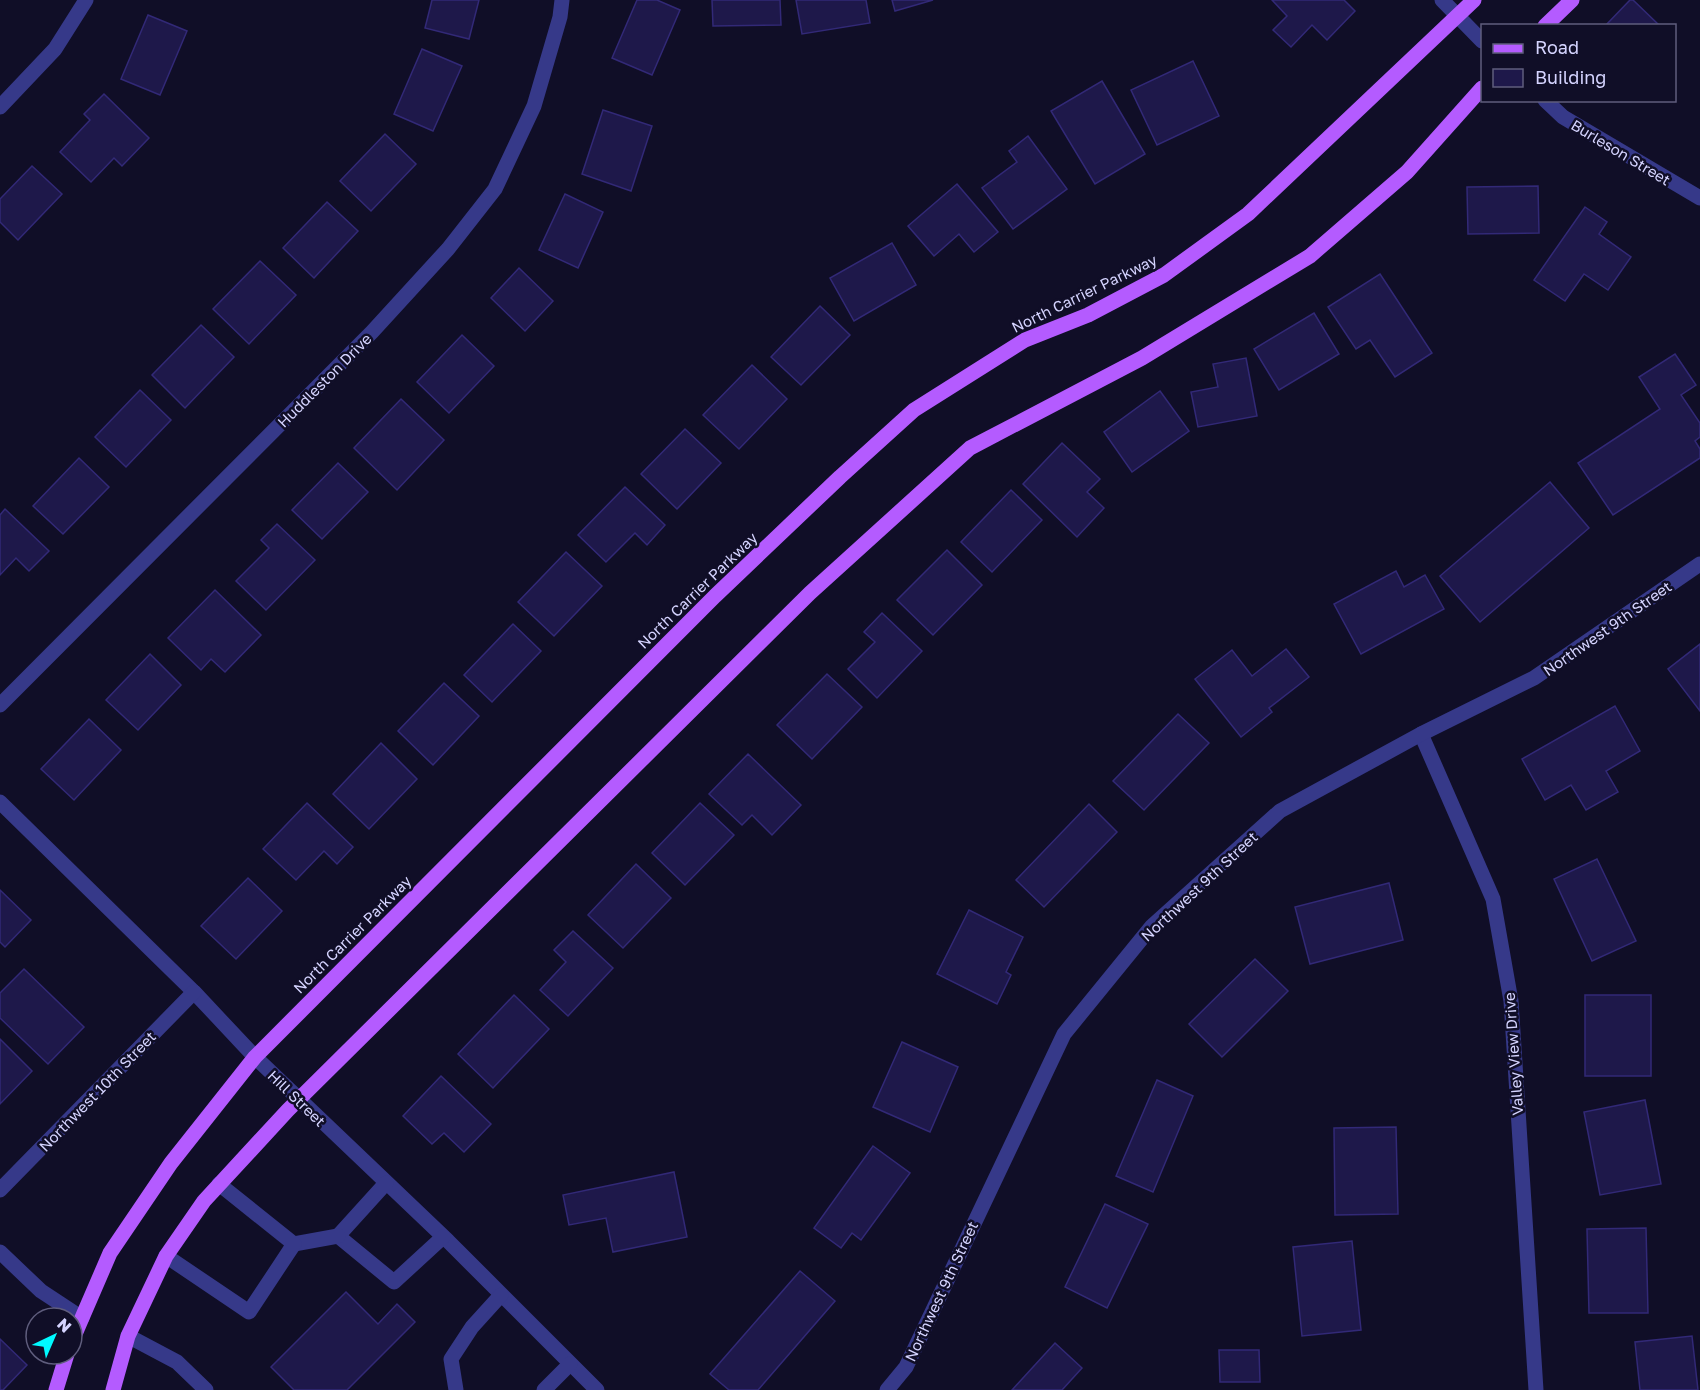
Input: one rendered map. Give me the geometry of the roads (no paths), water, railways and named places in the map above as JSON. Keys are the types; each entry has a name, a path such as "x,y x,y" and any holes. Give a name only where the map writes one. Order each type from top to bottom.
{"main road":[{"name":"North Carrier Parkway","path":"84,1313 110,1252 171,1162 255,1057 715,596 914,410 1025,340 1088,315 1164,275 1248,214 1474,0"},
{"path":"1547,24 1572,0"},
{"path":"113,1390 128,1336 166,1256 204,1201 299,1100 810,593 970,448 1142,358 1310,256 1407,172 1481,89"},
{"path":"56,1390 63,1366"}],"street":[{"path":"0,107 55,49 86,0"},
{"name":"Huddleston Drive","path":"0,705 372,332 448,249 495,189 534,106 560,17 562,0"},
{"path":"1442,0 1481,40"},
{"name":"Burleson Street","path":"1547,102 1563,117 1700,198"},
{"name":"Northwest 9th Street","path":"887,1390 906,1367 1064,1034 1152,926 1280,812 1421,734 1534,678 1700,564"},
{"name":"Valley View Drive","path":"1421,734 1493,899 1509,989 1536,1390"},
{"name":"Hill Street","path":"0,802 194,992 255,1057 443,1237 597,1390"},
{"name":"Northwest 10th Street","path":"0,1190 194,992"},
{"path":"166,1256 249,1312 294,1244 338,1236 386,1183"},
{"path":"219,1185 294,1244"},
{"path":"338,1236 394,1282 443,1237"},
{"path":"0,1252 41,1291 64,1306"},
{"path":"456,1390 451,1359 472,1327 501,1295"},
{"path":"128,1336 177,1362 206,1390"},
{"path":"544,1390 570,1364"}]}
